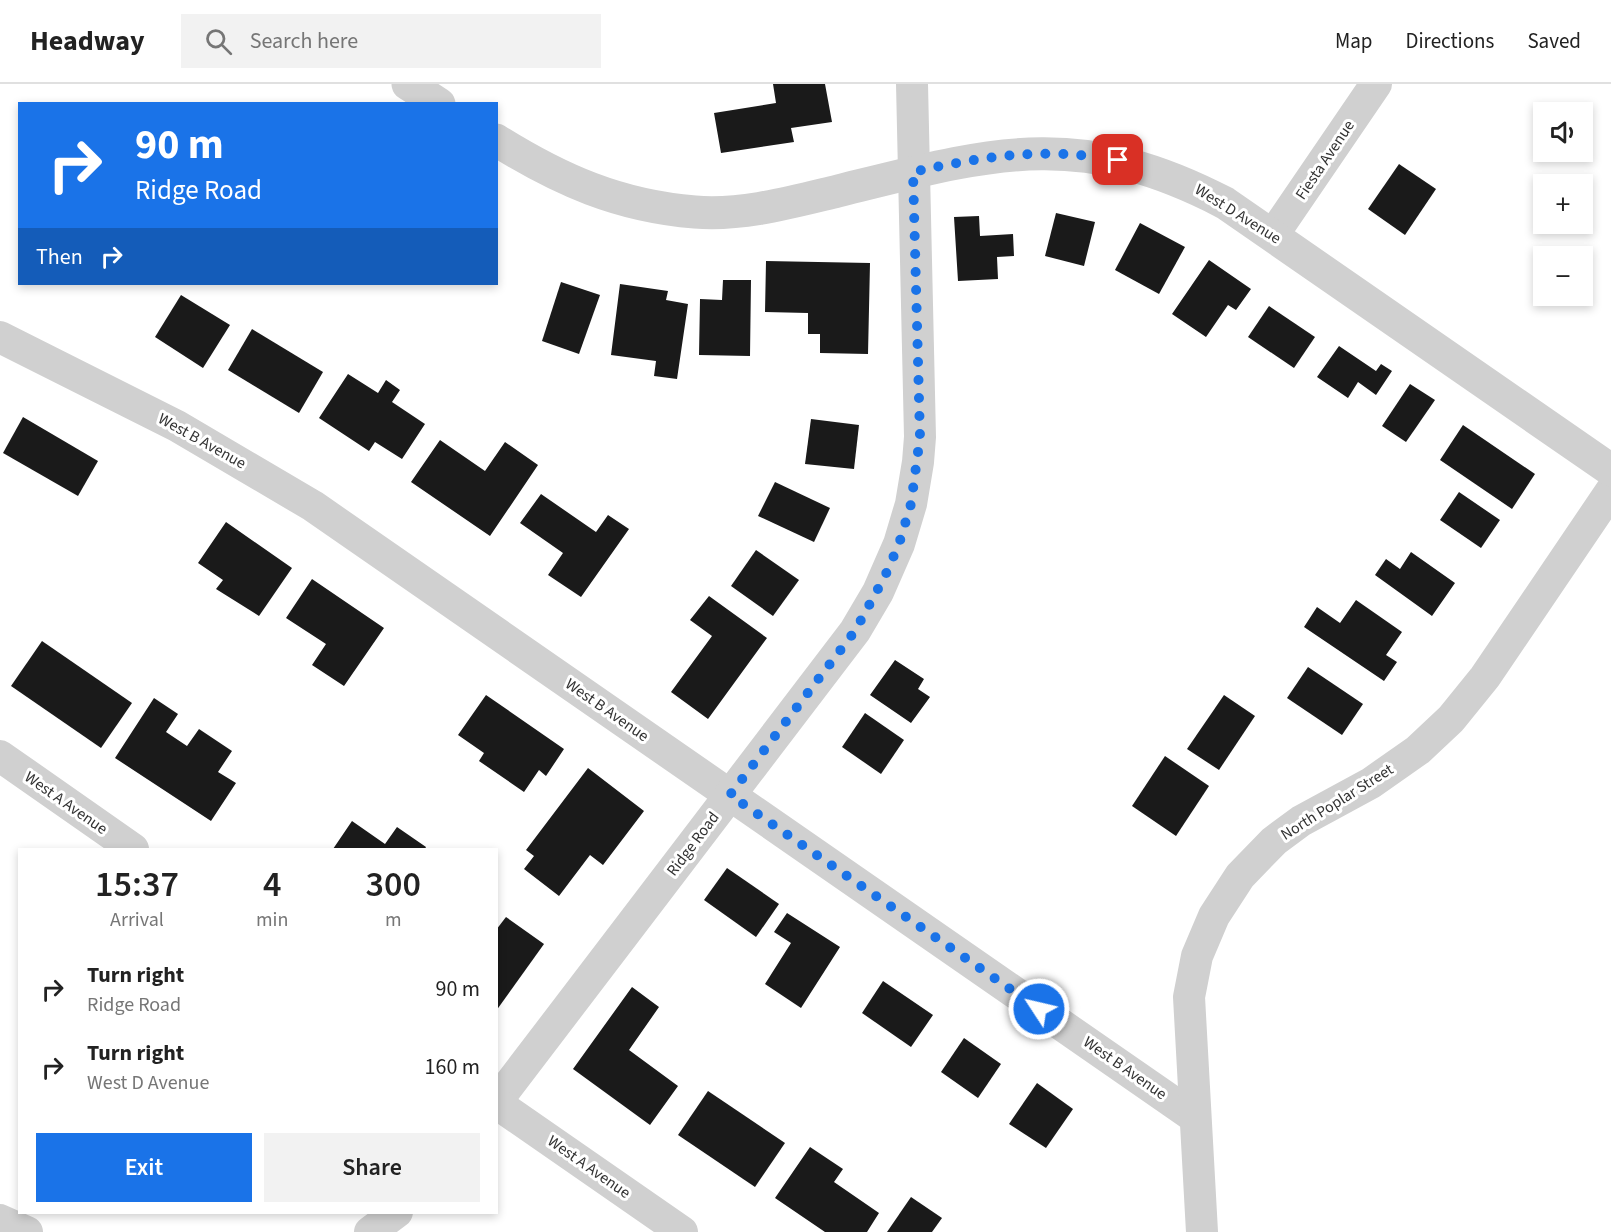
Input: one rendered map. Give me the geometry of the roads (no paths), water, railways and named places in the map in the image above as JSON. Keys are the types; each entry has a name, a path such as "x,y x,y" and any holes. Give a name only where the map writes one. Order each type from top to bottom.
{"street":[{"path":"408,84 436,102"},
{"name":"Ridge Road","path":"498,1099 855,631 878,592 899,544 911,504 920,437 912,84"},
{"name":"Fiesta Avenue","path":"1274,235 1376,84"},
{"name":"West D Avenue","path":"498,141 559,177 595,192 647,206 696,213 730,212 789,203 975,158 1022,153 1096,156 1118,160 1184,182 1225,203 1611,470"},
{"name":"West B Avenue","path":"0,337 177,426 313,506 1193,1116"},
{"name":"North Poplar Street","path":"1202,1232 1193,1116 1189,997 1197,956 1214,916 1240,876 1274,841 1301,821 1371,783 1418,750 1451,719 1485,676 1611,491"},
{"name":"West A Avenue","path":"0,756 132,848"},
{"name":"West A Avenue","path":"498,1103 682,1232"},
{"path":"370,1232 394,1214"},
{"path":"0,1220 27,1232"}]}
